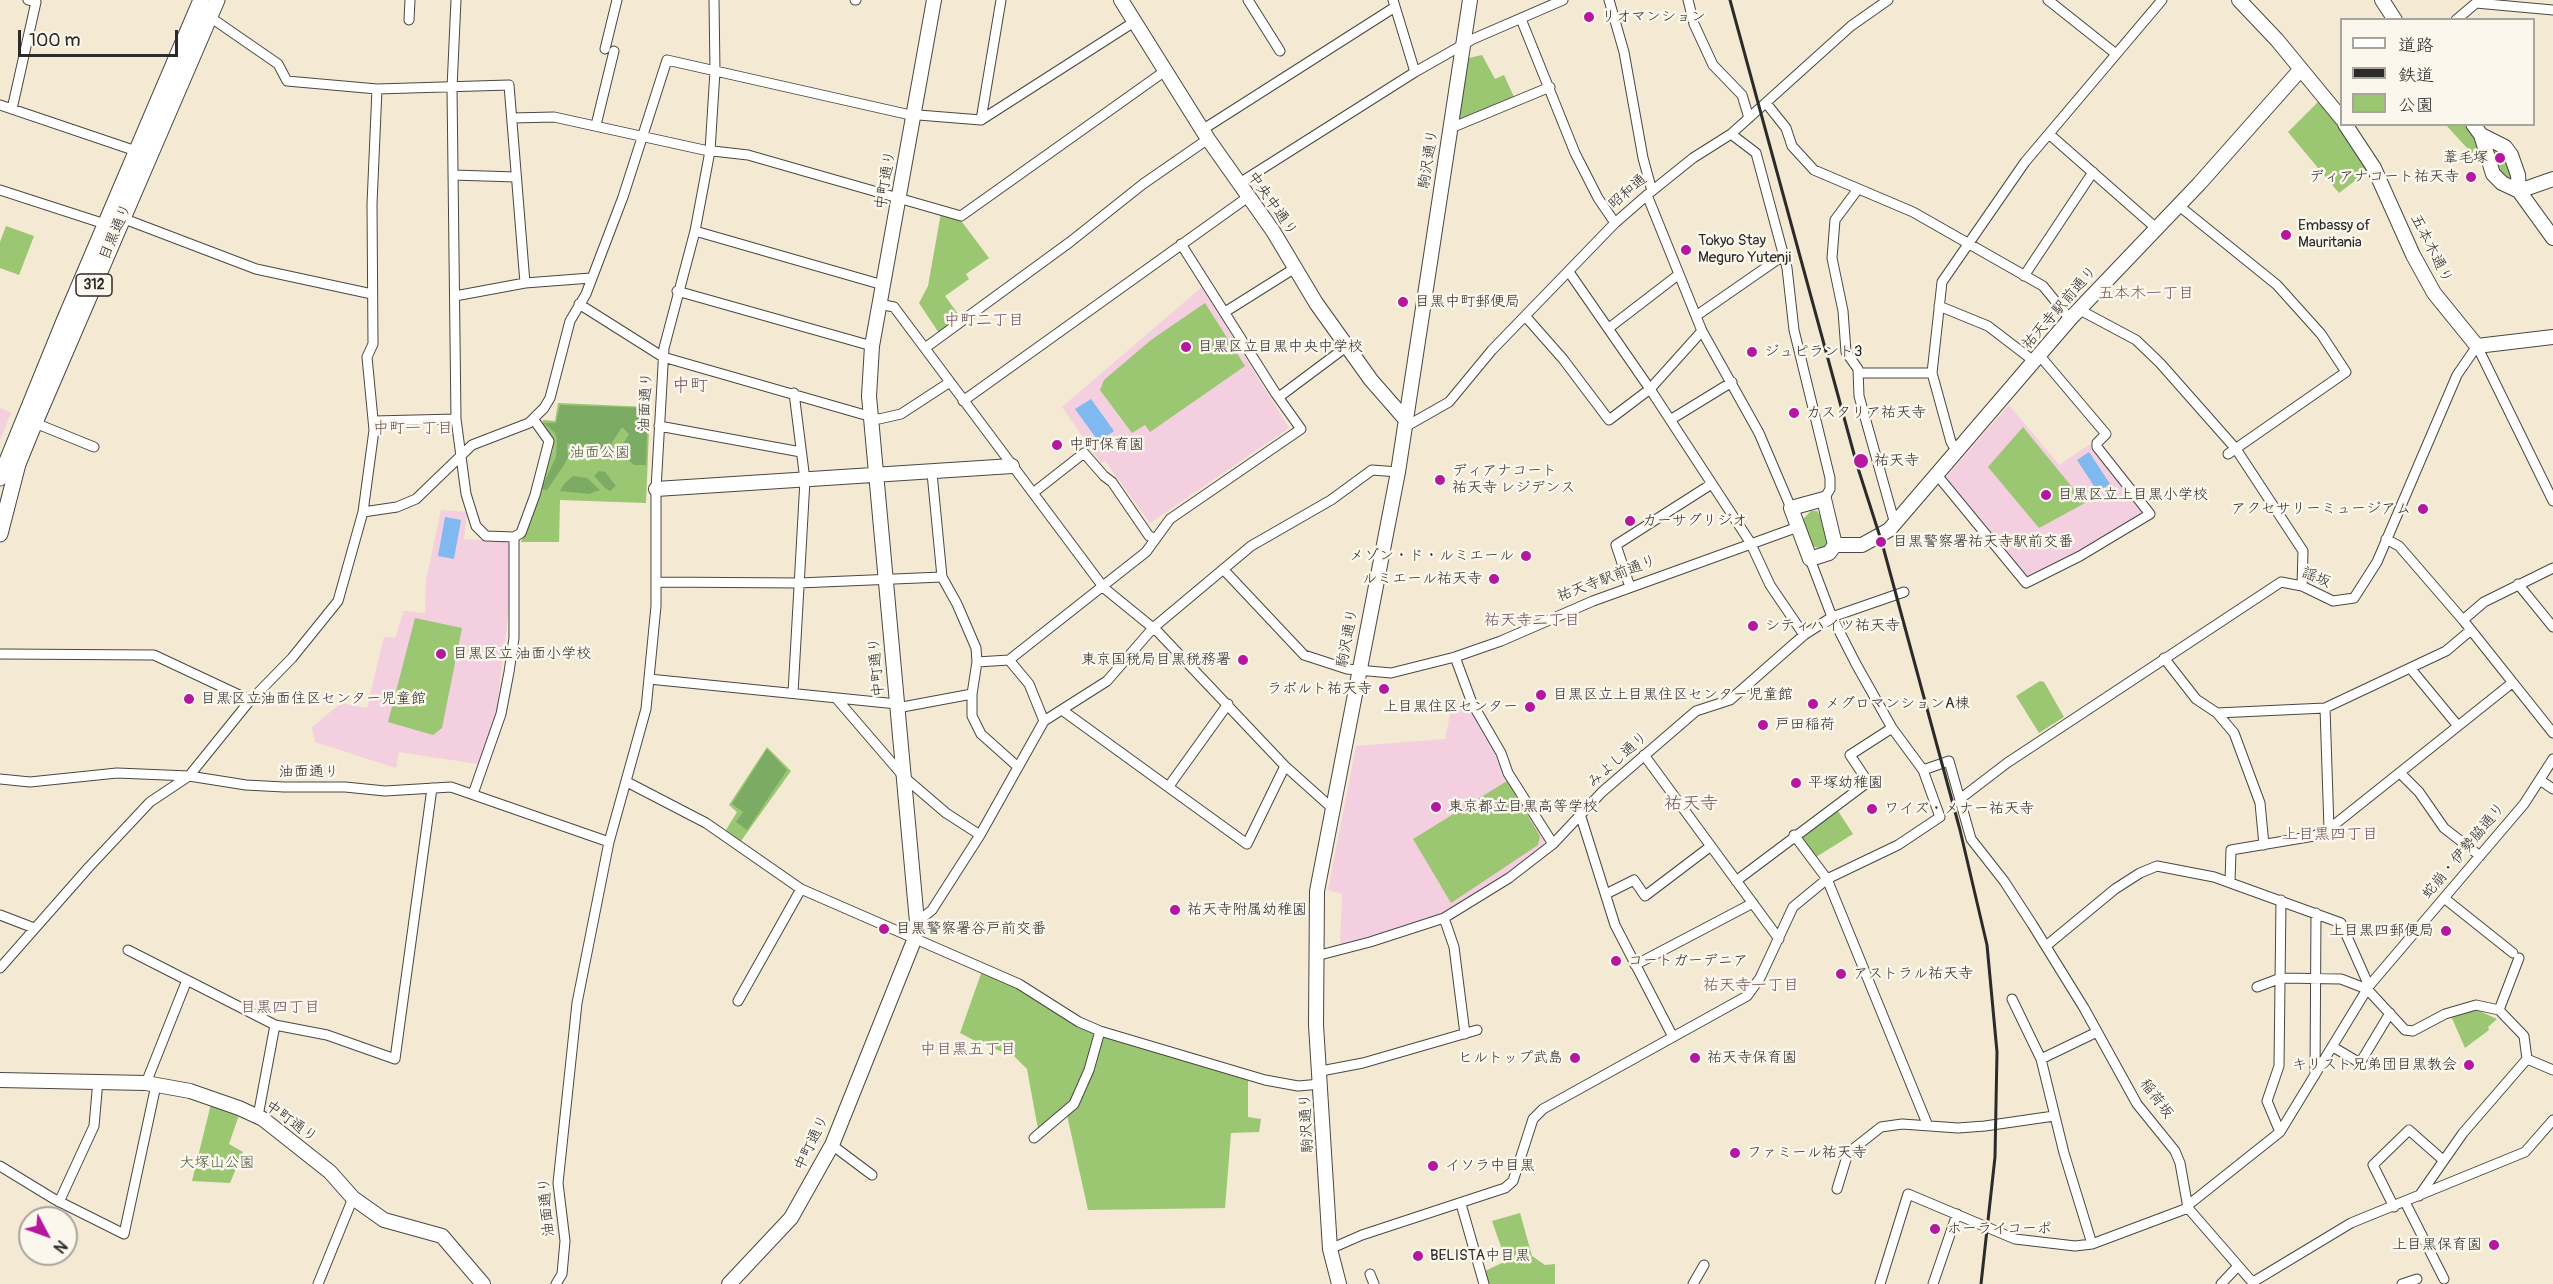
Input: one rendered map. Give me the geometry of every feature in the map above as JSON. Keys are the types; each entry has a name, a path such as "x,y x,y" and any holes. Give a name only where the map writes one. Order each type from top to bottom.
{"main road":[{"name":"目黒通り","path":"0,478 201,0"},
{"name":"目黒通り","path":"0,534 18,464 217,0"}],"street":[{"path":"12,109 36,2 28,0"},
{"path":"409,20 410,0"},
{"path":"456,0 452,88 456,419 459,456 466,494 476,526 486,536 514,537 521,533 535,495 549,441 534,420"},
{"path":"596,125 617,0"},
{"name":"油面通り","path":"556,1284 562,1274 565,1241 558,1183 563,1115 582,976 609,842 646,709 656,582 656,489 663,357 677,291 695,231 710,151 715,71 714,0"},
{"name":"中町通り","path":"729,1284 791,1218 832,1145 915,938 917,922 869,415 872,346 934,0"},
{"path":"981,120 1001,0"},
{"name":"中央中通り","path":"1121,0 1205,135 1346,347 1406,423"},
{"path":"1248,0 1280,51"},
{"name":"駒沢通り","path":"1339,1284 1330,1249 1316,1025 1317,891 1398,472 1470,0"},
{"path":"1238,184 1463,44 1563,0"},
{"path":"1330,1249 1391,1225 1505,1188 1513,1181 1533,1119 1543,1109 1747,996 1754,988 1793,907 1827,879 1898,845 1940,817 1923,770 1892,728 1832,616 1791,508 1759,433 1702,331 1678,275 1649,193 1624,52 1609,0"},
{"path":"1688,0 1694,24 1713,65 1742,95 1749,118"},
{"name":"昭和通","path":"1406,423 1449,402 1492,350 1615,223 1649,193 1731,134 1851,26 1888,0"},
{"path":"2048,0 2115,54"},
{"path":"1957,452 1951,442 1932,373 1942,282 2025,162 2162,0"},
{"path":"2239,0 2339,112"},
{"path":"2382,0 2394,18"},
{"path":"2458,18 2476,1 2553,10"},
{"path":"925,348 1070,242 1205,135 1394,4 1415,72"},
{"path":"210,17 278,64 287,81 377,89 509,85 525,283"},
{"path":"1521,18 1575,153 1598,198 1615,223"},
{"path":"363,512 397,507 416,499 471,445 534,420 550,398 570,321 591,278 623,197 640,138 667,60 913,115 981,120 1134,22"},
{"name":"祐天寺駅前通り","path":"1810,559 1828,552 1835,545 1862,545 1885,533 2038,359 2074,314 2178,205 2301,69"},
{"path":"512,118 554,117 596,125 640,138 710,151 748,155 961,216 1165,71"},
{"path":"1451,128 1550,87"},
{"path":"0,968 150,802 189,776 250,700 292,658 338,601 363,512 374,421 367,357 373,344 377,89"},
{"path":"1766,103 1786,128 1792,146 1806,163 1823,175 1912,212 2043,286 2074,314 2136,340 2160,363 2232,451 2303,550 2302,586"},
{"path":"0,105 136,151"},
{"name":"五本木通り","path":"2346,126 2374,168 2413,255 2434,293 2478,346"},
{"path":"2477,130 2505,147 2511,155 2518,175 2519,191"},
{"path":"2477,130 2493,174 2502,183 2519,191 2553,238"},
{"path":"1731,134 1756,153 1784,255 1794,330 1830,478 1830,489 1824,499 1791,508"},
{"path":"2049,134 2156,228"},
{"path":"2024,276 2093,172"},
{"path":"453,175 516,177"},
{"path":"2519,191 2553,180"},
{"path":"1858,189 1835,220 1832,258 1844,311 1846,352 1858,369 1859,396 1893,516 1898,520"},
{"path":"0,190 105,224"},
{"path":"963,401 1248,197"},
{"path":"2178,205 2277,285 2320,334 2346,372 2232,451"},
{"path":"122,218 256,269 372,294"},
{"path":"695,231 883,285"},
{"path":"977,662 1009,660 1146,552 1170,519 1301,429 1181,244"},
{"path":"1696,316 1784,255"},
{"path":"1225,312 1295,268"},
{"path":"1569,272 1650,389 1710,485 1750,542 1770,585 1804,635"},
{"path":"1609,328 1678,275"},
{"path":"455,296 525,283 591,278"},
{"path":"677,291 872,346"},
{"path":"579,304 663,357 879,419 901,414 950,382"},
{"path":"879,304 894,307 1102,586 1153,628 1285,766 1332,809"},
{"path":"1937,475 2026,583 2080,556 2150,514 2097,447 2097,443 2106,434 2038,359 1988,326 1939,306"},
{"path":"1526,316 1567,364 1609,420 1650,389 1702,331"},
{"path":"2553,337 2478,346 2457,375 2386,539 2399,546 2463,620 2553,733"},
{"path":"2478,346 2553,501"},
{"path":"1279,396 1346,347"},
{"path":"1858,373 1932,373"},
{"path":"1670,420 1732,382"},
{"path":"793,693 805,480 794,393"},
{"path":"374,421 456,419"},
{"path":"35,423 94,447"},
{"path":"659,426 801,452"},
{"path":"1033,493 1084,453 1112,482 1149,536 1155,538"},
{"path":"656,489 932,473 1012,466"},
{"path":"917,922 932,910 980,835 1044,721 1107,681 1153,628 1223,568 1270,533 1331,500 1372,470 1398,472"},
{"path":"932,473 942,577 971,633 977,662 972,694 972,716 976,727 1018,767"},
{"path":"1630,587 1616,546 1710,485"},
{"path":"1824,499 1835,545"},
{"name":"祐天寺駅前通り","path":"1223,568 1304,655 1333,666 1359,671 1391,673 1455,657 1501,641 1571,609 1750,542 1798,527"},
{"path":"473,794 501,714 509,672 514,638 514,537"},
{"name":"謡坂","path":"1960,800 2007,763 2281,582 2302,586 2333,601 2354,598 2369,577 2386,539"},
{"path":"2463,620 2484,602 2553,568"},
{"path":"656,582 799,583 942,577"},
{"path":"2518,584 2553,627"},
{"name":"みよし通り","path":"1316,956 1370,942 1444,918 1509,878 1553,844 1581,817 1602,792 1696,711 1730,700 1804,635 1832,616 1904,592"},
{"path":"2217,713 2325,708 2446,651 2471,630"},
{"path":"0,654 154,655 250,700"},
{"path":"1455,657 1472,703 1501,752 1508,773 1553,844"},
{"path":"2164,658 2196,699 2217,713 2234,733 2253,778 2260,803 2264,845"},
{"path":"1009,660 1029,684 1044,721"},
{"path":"2411,669 2458,726"},
{"path":"649,679 897,706 972,694"},
{"path":"2230,882 2231,850 2314,836 2329,829 2512,683"},
{"path":"836,698 904,777 946,813 980,835"},
{"path":"1169,786 1228,704"},
{"path":"2325,708 2329,829"},
{"path":"1062,710 1247,844 1285,766"},
{"path":"1736,880 1868,782 1850,755 1892,728"},
{"path":"1644,755 1779,939"},
{"name":"蛇崩・伊勢脇通り","path":"1880,1284 1908,1194 2015,1239 2075,1246 2092,1244 2187,1207 2280,1132 2368,988 2480,856 2540,780 2553,759"},
{"path":"1923,770 1948,761 1960,800"},
{"name":"油面通り","path":"0,779 30,782 117,773 189,776 246,785 284,787 345,787 385,791 451,787 609,842"},
{"path":"2400,773 2419,792 2444,828 2480,856"},
{"path":"2540,780 2553,789"},
{"path":"627,782 706,824 801,889 1019,984 1079,1022 1100,1031 1264,1080 1298,1086 1363,1063 1477,1030"},
{"path":"128,950 275,1025 327,1035 395,1059 432,788"},
{"name":"稲荷坂","path":"1960,800 1971,839 2004,881 2046,946 2137,1104 2175,1151 2180,1163 2187,1207"},
{"path":"1581,817 1615,925 1673,1037"},
{"path":"1794,835 1827,879 1928,1126"},
{"path":"1606,894 1634,880 1645,896 1711,846"},
{"path":"2046,946 2115,889 2153,866 2230,882 2341,923 2368,988 2405,1030 2413,1031 2445,1014 2476,1005 2499,1010 2524,1036 2527,1059 2443,1160 2419,1196"},
{"path":"738,1001 801,889"},
{"path":"2444,898 2516,956 2499,1010"},
{"path":"2280,1132 2267,1101 2279,1066 2281,900"},
{"path":"1635,965 1753,903"},
{"path":"2314,1075 2316,913"},
{"path":"0,915 34,928"},
{"path":"1444,918 1454,946 1465,1035"},
{"path":"2257,987 2281,978 2316,978 2341,979 2368,988"},
{"path":"0,1166 59,1202 124,1234 151,1084 187,980"},
{"path":"2012,999 2041,1059 2054,1116 2092,1244"},
{"path":"2333,1047 2360,1063 2390,1013"},
{"path":"258,1116 275,1025"},
{"path":"1034,1138 1074,1104 1089,1070 1100,1031"},
{"path":"2041,1059 2097,1032"},
{"path":"2527,1059 2553,1070"},
{"name":"中町通り","path":"0,1080 98,1080 151,1084 209,1096 258,1116 330,1172 353,1198 384,1220 442,1236 483,1284"},
{"path":"59,1202 94,1126 98,1080"},
{"path":"1836,1189 1848,1153 1881,1127 1902,1124 1958,1128 2001,1125 2054,1116"},
{"path":"2187,1207 2253,1283 2351,1223 2405,1203 2524,1152 2553,1120"},
{"path":"2394,1207 2373,1165 2409,1130 2443,1160"},
{"path":"832,1145 872,1175"},
{"path":"318,1284 353,1198"},
{"path":"2405,1203 2444,1279"},
{"path":"1461,1204 1484,1284"},
{"path":"1933,1284 1957,1214"},
{"path":"1693,1284 1704,1265"},
{"path":"2221,1284 2238,1266"},
{"path":"1370,1274 1374,1284"},
{"path":"2402,1284 2417,1279"}],"shaded area":[{"name":"目黒区立目黒中央中学校","path":"1202,287 1289,428 1150,523 1105,461 1101,463 1062,407"},
{"name":"目黒区立上目黒小学校","path":"2009,405 2059,465 2090,444 2145,513 2077,555 2028,577 1946,477"},
{"path":"0,408 11,413 0,440"},
{"name":"目黒区立 油面小学校","path":"441,510 467,512 464,539 509,542 510,545 509,608 496,714 478,764 399,752 396,768 315,742 312,727 341,703 367,708 384,637 395,638 404,611 425,613 426,580"},
{"name":"東京都立目黒高等学校","path":"1470,701 1545,835 1543,849 1502,879 1442,916 1340,948 1342,894 1328,890 1356,746 1445,739 1451,710"}],"green space":[{"path":"1482,55 1495,79 1504,75 1514,97 1458,121 1469,58"},
{"path":"2320,100 2369,170 2339,193 2288,132"},
{"path":"2447,126 2469,126 2477,136 2477,159"},
{"path":"2489,145 2502,150 2513,175 2511,179 2497,172"},
{"path":"941,213 959,218 989,258 966,274 969,279 945,296 961,318 939,333 919,303 928,286"},
{"path":"6,226 34,236 19,275 0,268 0,242"},
{"path":"1205,303 1245,366 1150,432 1145,425 1132,433 1100,390 1104,380 1151,340"},
{"name":"油面公園","path":"558,403 650,407 646,503 560,500 559,542 521,542 553,449 553,439 542,425 543,420 555,421"},
{"path":"560,405 648,408 646,465 634,465 627,459 616,456 629,434 622,427 611,444 591,457 587,457 574,445 567,443 568,457 564,465 547,490 541,489 556,457 557,439 555,433 544,423 556,423"},
{"path":"2023,427 2085,503 2039,528 1988,467"},
{"path":"599,471 605,472 616,486 610,491 594,476"},
{"path":"573,476 587,478 600,490 589,494 560,491"},
{"path":"1811,511 1817,511 1821,517 1828,542 1822,549 1812,546 1803,519"},
{"path":"415,618 462,628 442,728 433,735 388,722"},
{"path":"2040,681 2044,682 2064,717 2039,733 2016,696"},
{"path":"767,747 791,771 741,841 726,830 737,812 729,805"},
{"path":"767,749 787,770 747,830 736,822 743,812 732,804"},
{"path":"1507,781 1540,836 1538,845 1451,903 1413,839"},
{"path":"1838,811 1853,834 1816,857 1801,837"},
{"path":"982,971 1027,991 1092,1032 1095,1037 1086,1071 1071,1102 1038,1129 1027,1069 1014,1056 981,1044 960,1033"},
{"path":"2475,1009 2497,1019 2488,1027 2489,1030 2465,1048 2451,1016"},
{"path":"1106,1037 1248,1079 1248,1117 1261,1119 1259,1132 1231,1133 1225,1208 1088,1210 1067,1115 1077,1106 1093,1073 1102,1039"},
{"name":"大塚山公園","path":"211,1104 239,1115 229,1144 243,1152 230,1183 192,1181"},
{"path":"1520,1213 1532,1256 1545,1265 1555,1264 1555,1284 1487,1284 1483,1272 1506,1261 1492,1221"}],"water":[{"path":"1091,399 1114,431 1099,442 1075,409"},
{"path":"2089,452 2110,484 2098,492 2077,460"},
{"path":"445,517 461,520 454,559 438,556"}],"railway":[{"path":"1730,0 1857,465 1882,543 1960,830 1987,945 1997,1052 1995,1157 1981,1284"}],"place":[{"name":"リオマンション","path":"1589,17"},
{"name":"葦毛塚","path":"2500,158"},
{"name":"ディアナコート祐天寺","path":"2471,177"},
{"name":"Embassy of Mauritania","path":"2286,235"},
{"name":"Tokyo Stay Meguro Yutenji","path":"1686,250"},
{"name":"目黒中町郵便局","path":"1403,302"},
{"name":"目黒区立目黒中央中学校","path":"1186,347"},
{"name":"ジュピラント3","path":"1752,352"},
{"name":"カスタリア祐天寺","path":"1794,413"},
{"name":"中町保育園","path":"1057,445"},
{"name":"祐天寺","path":"1861,461"},
{"name":"ディアナコート 祐天寺 レジデンス","path":"1440,480"},
{"name":"目黒区立上目黒小学校","path":"2046,495"},
{"name":"アクセサリーミュージアム","path":"2423,509"},
{"name":"カーサグリジオ","path":"1630,521"},
{"name":"目黒警察署祐天寺駅前交番","path":"1881,542"},
{"name":"メゾン・ド・ルミエール","path":"1526,556"},
{"name":"ルミエール祐天寺","path":"1494,579"},
{"name":"シティハイツ祐天寺","path":"1753,626"},
{"name":"目黒区立 油面小学校","path":"441,654"},
{"name":"東京国税局目黒税務署","path":"1243,660"},
{"name":"ラボルト祐天寺","path":"1384,689"},
{"name":"目黒区立上目黒住区センター児童館","path":"1541,695"},
{"name":"目黒区立油面住区センター児童館","path":"189,699"},
{"name":"メグロマンションA棟","path":"1813,704"},
{"name":"上目黒住区センター","path":"1530,707"},
{"name":"戸田稲荷","path":"1763,725"},
{"name":"平塚幼稚園","path":"1796,783"},
{"name":"東京都立目黒高等学校","path":"1436,807"},
{"name":"ワイズ・メナー祐天寺","path":"1872,809"},
{"name":"祐天寺附属幼稚園","path":"1175,910"},
{"name":"目黒警察署谷戸前交番","path":"884,929"},
{"name":"上目黒四郵便局","path":"2446,931"},
{"name":"コートガーデニア","path":"1616,961"},
{"name":"アストラル祐天寺","path":"1841,974"},
{"name":"ヒルトップ武島","path":"1575,1058"},
{"name":"祐天寺保育園","path":"1695,1058"},
{"name":"キリスト兄弟団目黒教会","path":"2469,1065"},
{"name":"ファミール祐天寺","path":"1735,1153"},
{"name":"イソラ中目黒","path":"1433,1166"},
{"name":"ホーライコーポ","path":"1935,1229"},
{"name":"上目黒保育園","path":"2494,1245"},
{"name":"BELISTA中目黒","path":"1418,1256"}],"district":[{"name":"五本木一丁目","path":"2146,294"},
{"name":"中町二丁目","path":"984,321"},
{"name":"中町","path":"690,386"},
{"name":"中町一丁目","path":"413,429"},
{"name":"祐天寺二丁目","path":"1532,621"},
{"name":"祐天寺","path":"1691,804"},
{"name":"上目黒四丁目","path":"2330,835"},
{"name":"祐天寺一丁目","path":"1751,986"},
{"name":"目黒四丁目","path":"280,1008"},
{"name":"中目黒五丁目","path":"968,1050"}]}
